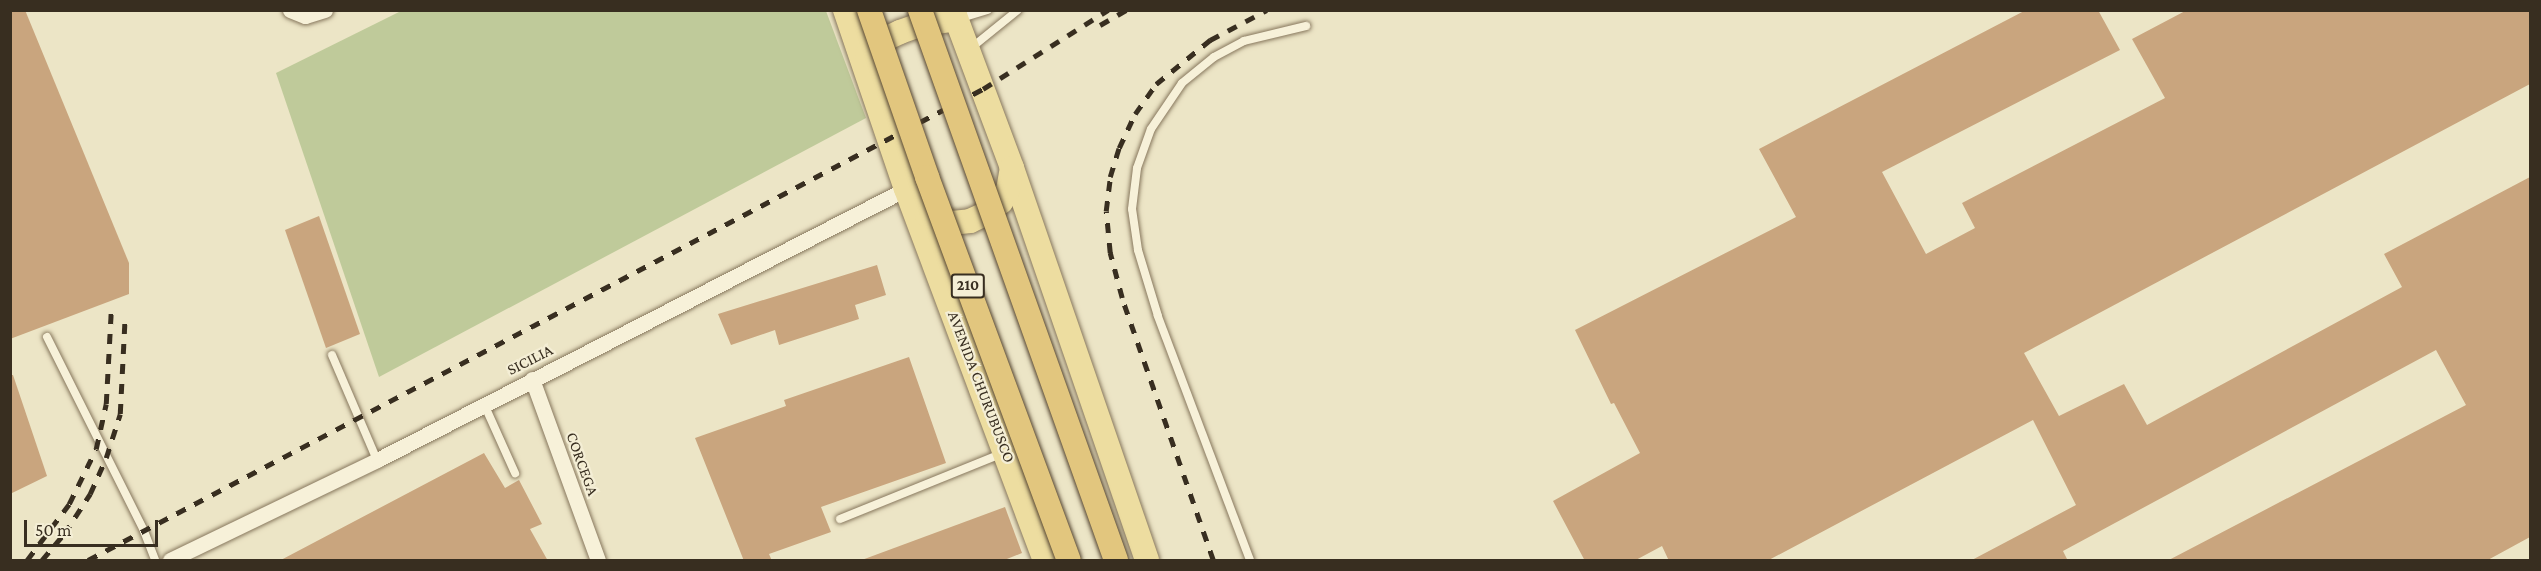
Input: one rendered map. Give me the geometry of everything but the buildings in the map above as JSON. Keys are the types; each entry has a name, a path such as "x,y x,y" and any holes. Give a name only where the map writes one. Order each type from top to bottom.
{"highway":[{"name":"AVENIDA CHURUBUSCO","path":"869,10 931,188 1069,561"},
{"path":"920,10 1116,561"}],"main road":[{"name":"AVENIDA CHURUBUSCO","path":"844,10 909,197 1046,561"},
{"path":"861,62 872,49 900,32 955,15 1012,168 1147,561"},
{"path":"909,197 929,216 952,223 970,221 1001,202 1008,190 1012,168"}],"street":[{"path":"290,10 305,16 325,10"},
{"name":"SICILIA","path":"174,560 377,460 532,379 909,197"},
{"name":"CORCEGA","path":"532,379 598,561"}],"lane":[{"path":"955,15 988,10"},
{"path":"968,50 1017,10"},
{"path":"1250,561 1158,316 1138,250 1132,209 1137,168 1151,129 1182,83 1214,57 1244,41 1306,26"},
{"path":"47,337 144,531 155,561"},
{"path":"332,355 377,460"},
{"path":"484,404 515,473"},
{"path":"840,519 1005,452"}],"green space":[{"path":"401,11 826,11 866,118 379,377 276,73"}],"railway":[{"path":"88,560 983,89 1108,10"},
{"path":"1100,25 1126,10"},
{"path":"1213,560 1122,298 1110,253 1106,211 1110,177 1119,148 1135,114 1156,84 1210,40 1267,10"},
{"path":"27,560 69,504 96,449 106,404 111,312"},
{"path":"42,560 64,534 90,494 106,458 120,414 125,315"}]}
